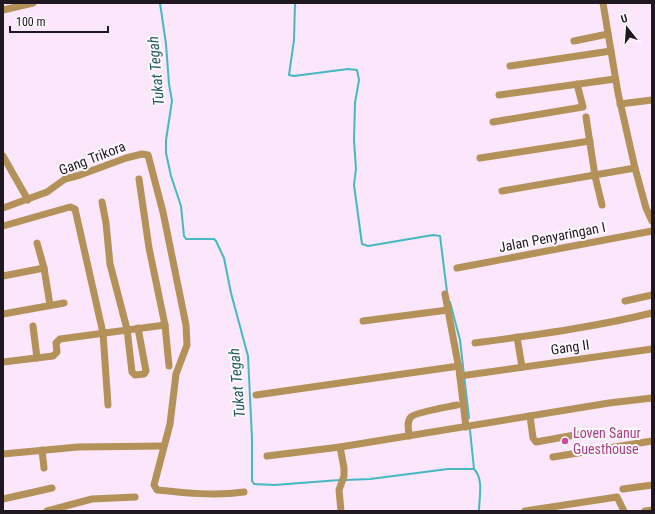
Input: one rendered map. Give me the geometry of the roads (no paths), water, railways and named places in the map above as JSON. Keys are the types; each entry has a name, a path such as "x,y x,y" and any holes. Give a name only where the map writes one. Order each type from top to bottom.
{"street":[{"path":"3,10 33,3"},
{"path":"603,3 620,104 646,208 652,220"},
{"path":"574,41 608,34"},
{"path":"510,66 611,51"},
{"path":"498,95 615,79"},
{"path":"493,122 583,107 577,84"},
{"path":"620,104 652,100"},
{"path":"586,117 595,176 602,205"},
{"path":"480,158 590,141"},
{"name":"Gang Trikora","path":"3,208 47,192 65,179 80,176 126,158 142,154 146,154 149,157 163,212 186,325 187,345 176,374 170,424 163,446"},
{"path":"3,156 28,200"},
{"path":"502,191 635,168"},
{"path":"139,179 150,255 165,325 169,366"},
{"path":"102,202 106,223 110,264 127,330 132,372 134,375 144,374 146,371 138,328"},
{"path":"3,226 70,207 74,208 103,333 108,405"},
{"name":"Jalan Penyaringan I","path":"457,268 652,231"},
{"path":"37,243 44,268 50,305"},
{"path":"3,276 44,268"},
{"path":"445,294 459,366 463,376 466,427"},
{"path":"625,301 652,295"},
{"path":"3,314 64,303"},
{"path":"363,322 448,310"},
{"path":"475,342 517,337 627,319 652,313"},
{"path":"3,362 55,355 57,352 56,343 60,339 165,325"},
{"path":"33,326 37,358"},
{"path":"517,337 522,367"},
{"name":"Gang II","path":"463,376 652,349"},
{"path":"256,395 459,366"},
{"path":"267,456 340,447 609,403 652,398"},
{"path":"409,436 408,422 411,417 417,414 457,405"},
{"path":"530,416 533,438 536,442 586,433"},
{"path":"553,457 652,441"},
{"path":"3,454 78,447 163,446 154,484 157,490 201,494 244,492"},
{"path":"340,447 344,468 344,476 339,490 341,511"},
{"path":"42,450 44,468"},
{"path":"623,489 652,485"},
{"path":"3,499 52,488"},
{"path":"47,511 92,499 135,497"},
{"path":"525,511 617,497 624,511"},
{"path":"645,511 652,510"}],"waterway":[{"name":"Tukat Tegah","path":"160,3 172,101 166,140 166,153 171,176 181,206 184,236 186,239 214,239 224,258 231,293 248,356 252,438 252,481 254,484 274,485 340,480"},
{"path":"295,3 294,40 289,75 294,76 348,69 357,70 359,80 355,103 354,140 356,169 354,185 362,244 368,246 433,235 440,236 447,292"},
{"path":"450,302 460,340 469,418"},
{"path":"470,430 474,469"},
{"name":"Tukat Tegah","path":"345,480 370,479 448,469 474,469 480,483 479,511"}],"place":[{"name":"Loven Sanur Guesthouse","path":"565,441"}]}
